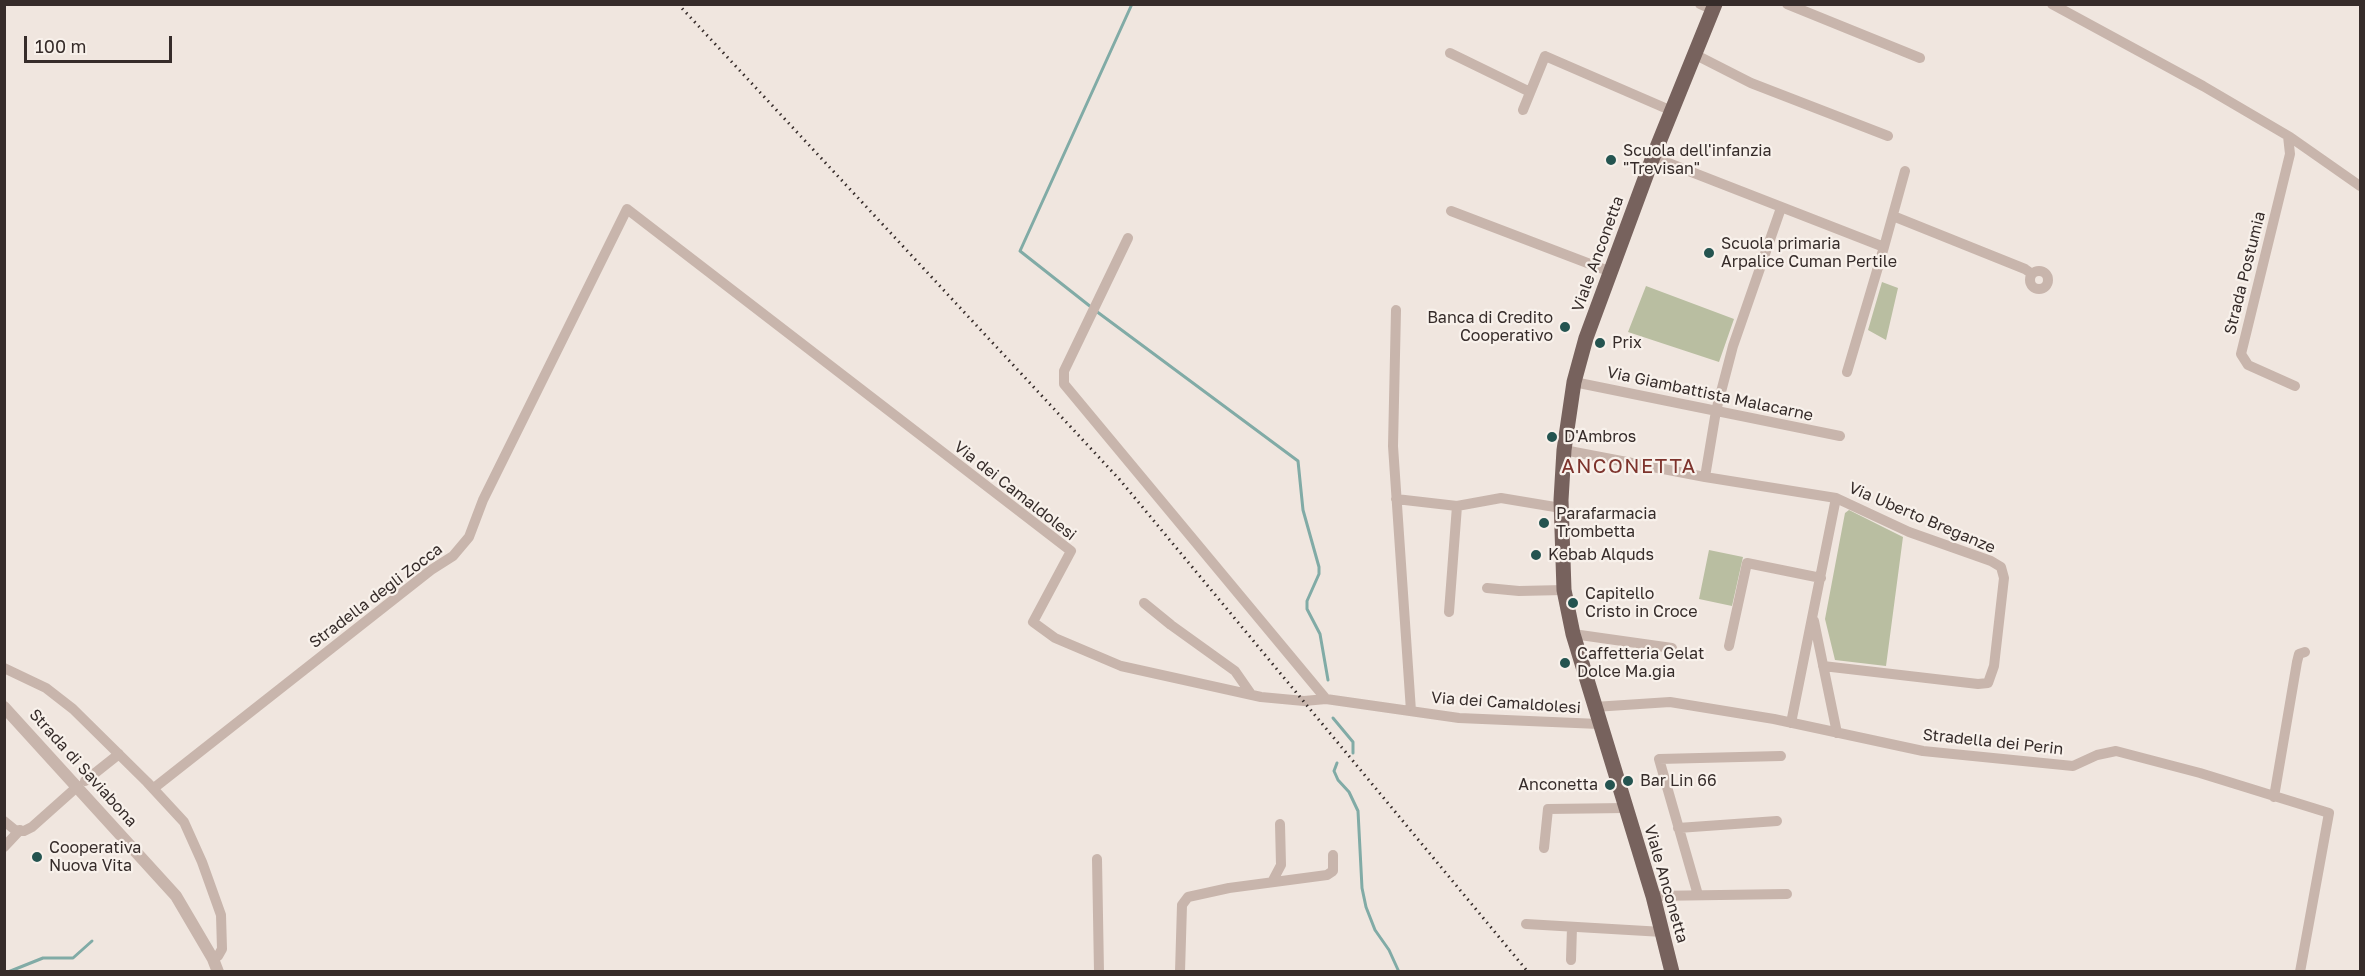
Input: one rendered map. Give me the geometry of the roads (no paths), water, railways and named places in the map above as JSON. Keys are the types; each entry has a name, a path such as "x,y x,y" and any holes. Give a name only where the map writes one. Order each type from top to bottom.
{"main road":[{"name":"Viale Anconetta","path":"1672,972 1653,896 1573,634 1564,590 1561,508 1564,450 1574,382 1586,338 1653,158 1696,55 1710,6"}],"street":[{"path":"1787,4 1920,58"},
{"path":"2052,4 2203,86 2288,136 2361,186"},
{"path":"1450,53 1530,92"},
{"path":"1696,55 1751,83 1888,136"},
{"path":"1522,110 1545,56 1672,111"},
{"name":"Strada Postumia","path":"2288,136 2290,154 2241,354 2248,365 2295,386"},
{"path":"1653,158 1884,247"},
{"path":"1847,372 1905,171"},
{"path":"1705,477 1716,411 1733,346 1781,208"},
{"name":"Via dei Camaldolesi","path":"627,209 1071,551 1033,622 1055,638 1120,666 1251,694 1305,700 1326,699 1459,718 1599,724"},
{"name":"Stradella degli Zocca","path":"154,788 422,577 453,556 464,544 469,537 483,500 627,209"},
{"path":"1451,211 1611,272"},
{"path":"1893,216 2025,269 2032,274"},
{"path":"1128,238 1064,371 1064,384 1326,699"},
{"name":"Via dei Camaldolesi","path":"1396,310 1393,446 1411,711"},
{"name":"Via Giambattista Malacarne","path":"1574,382 1840,436"},
{"path":"1564,450 1705,477 1836,498 1791,723"},
{"path":"1396,499 1457,506 1501,498 1561,508"},
{"name":"Via Uberto Breganze","path":"1823,666 1978,684 1988,682 1994,666 2004,578 2001,567 1991,561 1909,532 1836,498"},
{"path":"1449,612 1457,506"},
{"path":"1729,646 1747,563 1821,578"},
{"path":"1487,588 1519,591 1564,590"},
{"path":"1144,603 1235,671 1251,694"},
{"path":"1814,617 1837,733"},
{"path":"1573,634 1672,648"},
{"path":"2274,796 2297,662 2300,654 2305,652"},
{"path":"4,668 46,688 73,710 154,788 184,822 202,862 221,915 222,949 219,956 213,959"},
{"name":"Stradella dei Perin","path":"1594,707 1670,702 1791,723 1923,751 2073,766 2097,755 2116,751 2200,773 2329,813 2300,972"},
{"name":"Strada di Saviabona","path":"4,706 82,784 176,896 213,959 218,972"},
{"path":"4,821 15,830 24,831 32,827 119,754"},
{"path":"1698,896 1659,759 1781,756"},
{"path":"1544,848 1548,809 1625,807"},
{"path":"1678,828 1777,821"},
{"path":"1272,882 1281,865 1280,824"},
{"path":"4,847 20,830"},
{"path":"1180,972 1182,905 1188,897 1229,888 1328,875 1333,871 1333,855"},
{"path":"1096,859 1099,972"},
{"path":"1653,896 1787,894"},
{"path":"1526,924 1663,932"},
{"path":"1571,960 1572,927"}],"waterway":[{"path":"1091,307 1020,251 1132,4"},
{"path":"1096,311 1298,461 1303,510 1319,567 1319,574 1307,601 1307,609 1320,634 1328,680"},
{"path":"1333,718 1353,742 1353,753"},
{"path":"1337,763 1334,771 1338,780 1349,792 1358,811 1362,888 1366,907 1375,930 1389,950 1399,972"},
{"path":"8,972 43,958 73,958 92,941"}],"railway":[{"path":"678,4 1120,480 1528,972"}],"place":[{"name":"Scuola dell'infanzia \"Trevisan\"","path":"1611,160"},
{"name":"Scuola primaria Arpalice Cuman Pertile","path":"1709,253"},
{"name":"Banca di Credito Cooperativo","path":"1565,327"},
{"name":"Prix","path":"1600,343"},
{"name":"D'Ambros","path":"1552,437"},
{"name":"Parafarmacia Trombetta","path":"1544,523"},
{"name":"Kebab Alquds","path":"1536,555"},
{"name":"Capitello Cristo in Croce","path":"1573,603"},
{"name":"Caffetteria Gelat Dolce Ma.gia","path":"1565,663"},
{"name":"Bar Lin 66","path":"1628,781"},
{"name":"Anconetta","path":"1610,785"},
{"name":"Cooperativa Nuova Vita","path":"37,857"}],"district":[{"name":"ANCONETTA","path":"1629,467"}]}
